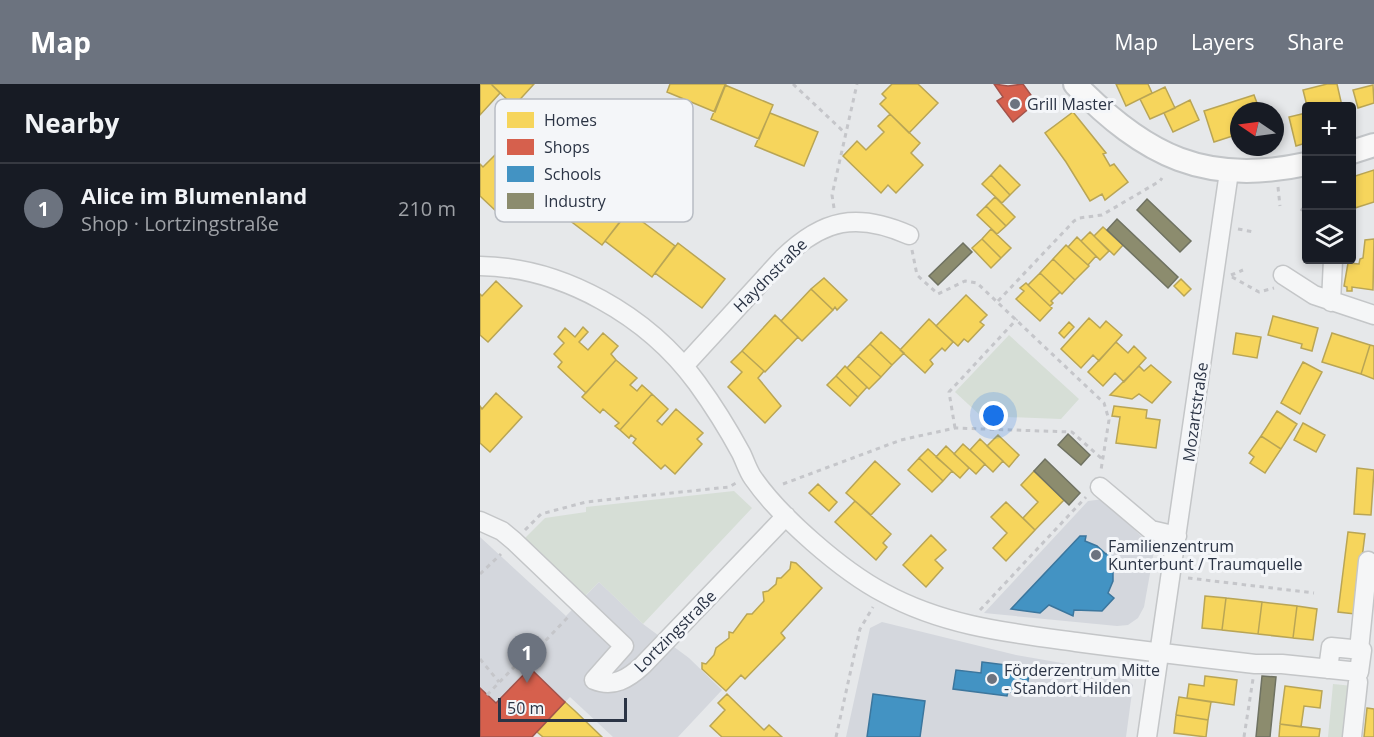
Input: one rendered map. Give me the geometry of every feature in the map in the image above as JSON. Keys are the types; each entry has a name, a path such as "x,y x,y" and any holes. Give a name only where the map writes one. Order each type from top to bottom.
{"main road":[{"path":"1075,84 1097,107 1126,129 1172,158 1203,168 1230,172 1248,172 1302,165"},
{"path":"1356,151 1374,145"}],"street":[{"name":"Mozartstraße","path":"1148,737 1177,536 1223,274 1230,172"},
{"name":"Haydnstraße","path":"684,366 783,258 799,242 819,230 851,221 874,222 909,235"},
{"path":"1331,302 1333,264"},
{"path":"480,266 514,269 550,278 603,300 638,324 684,366 718,416 751,476 786,516 870,584 910,606 943,618 1018,634 1255,664 1328,669 1364,679"},
{"path":"1283,275 1299,287 1331,302 1374,315"},
{"path":"1100,487 1150,530 1177,536"},
{"name":"Lortzingstraße","path":"480,521 502,531 514,541 624,646 594,680 610,684 627,677 643,665 786,516"},
{"path":"1359,650 1368,561"},
{"path":"1328,669 1331,647 1362,650 1364,679 1352,737"}],"path":[{"path":"793,84 845,133"},
{"path":"832,195 857,84"},
{"path":"998,301 1074,221 1079,218 1102,215 1160,181 1162,177"},
{"path":"1278,182 1280,206"},
{"path":"1238,229 1254,232"},
{"path":"916,270 917,275 938,294 965,281 977,283 1104,403 1109,420 1100,487 1086,497 975,615"},
{"path":"1223,274 1243,270"},
{"path":"1223,274 1264,293 1272,290 1283,275"},
{"path":"955,428 948,392 1017,319"},
{"path":"783,484 901,440 955,428 1072,432 1102,459"},
{"path":"480,574 541,513 586,502 729,487 751,476"},
{"path":"1184,577 1314,593"},
{"path":"487,695 519,662 528,659 575,611"},
{"path":"836,737 858,635 868,613"},
{"path":"480,659 499,682"},
{"path":"1244,737 1255,664"}],"shaded area":[{"path":"1009,335 1079,399 1061,419 981,416 955,392"},
{"path":"734,491 752,508 643,624 599,582 584,597 523,540 545,518 586,512 586,507"},
{"name":"Familienzentrum Kunterbunt / Traumquelle","path":"1104,499 1143,538 1156,540 1144,607 1138,618 1128,625 1117,626 984,613 1088,501"},
{"path":"480,537 566,616 599,582 643,624 689,658 722,690 678,737 613,737 570,697 532,737 480,737"},
{"name":"Förderzentrum Mitte - Standort Hilden","path":"882,622 1016,655 1119,673 1133,685 1126,737 846,737 870,628"},
{"path":"1333,684 1363,687 1357,737 1328,737"}],"building: Homes":[{"path":"480,84 491,84 500,93 480,115"},
{"path":"491,84 534,84 520,99 507,99"},
{"path":"670,84 726,84 715,112 693,103 693,99 684,99 667,92"},
{"path":"892,84 918,84 938,103 909,133 880,104 886,98 882,94"},
{"path":"1116,84 1148,84 1152,93 1126,106"},
{"path":"1337,84 1341,102 1306,102 1303,90"},
{"path":"725,85 773,105 759,139 711,119"},
{"path":"1373,85 1374,103 1358,108 1353,90"},
{"path":"1165,87 1175,108 1150,119 1140,99"},
{"path":"1254,95 1257,102 1232,102"},
{"path":"1190,100 1199,120 1173,132 1164,113"},
{"path":"1230,103 1230,137 1214,142 1204,111"},
{"path":"1073,112 1106,153 1103,154 1110,166 1114,164 1128,182 1105,200 1102,194 1090,201 1045,133"},
{"path":"770,113 818,132 804,166 755,146"},
{"path":"890,114 920,143 911,153 923,165 896,193 888,185 881,193 843,156 857,141 866,150 884,132 878,126"},
{"path":"1302,114 1302,144 1296,146 1289,117"},
{"path":"495,155 495,210 480,196 480,164 483,167"},
{"path":"1000,165 1020,185 1010,195 991,175"},
{"path":"1374,170 1374,202 1356,208 1356,176"},
{"path":"991,175 1010,195 1002,203 982,184"},
{"path":"995,197 1015,217 1006,226 986,206"},
{"path":"986,206 1006,226 997,234 977,215"},
{"path":"572,222 620,222 602,245"},
{"path":"620,222 643,222 675,246 652,277 605,241"},
{"path":"1103,227 1123,245 1114,255 1094,236"},
{"path":"991,229 1011,248 1001,258 982,239"},
{"path":"1090,232 1109,251 1100,260 1081,241"},
{"path":"1077,237 1096,256 1088,265 1068,247"},
{"path":"982,239 1001,258 991,268 972,248"},
{"path":"1374,239 1373,290 1352,287 1352,291 1347,291 1347,287 1344,286 1348,264 1359,264 1360,259 1363,258 1365,240"},
{"path":"678,243 725,279 702,308 655,273"},
{"path":"1066,245 1089,266 1075,280 1053,259"},
{"path":"1053,259 1075,280 1062,294 1040,273"},
{"path":"1040,273 1060,292 1051,301 1053,303 1050,306 1028,285"},
{"path":"824,278 847,300 837,310 835,307 833,310 811,289"},
{"path":"1181,279 1191,289 1184,296 1174,286"},
{"path":"496,281 522,306 488,342 480,335 480,294 482,296"},
{"path":"1026,283 1052,308 1040,321 1016,299 1024,291 1020,288"},
{"path":"811,289 833,310 802,341 781,321"},
{"path":"966,295 987,315 980,322 984,325 968,342 964,339 958,346 936,326"},
{"path":"775,315 798,337 765,372 742,351"},
{"path":"1273,316 1318,328 1312,351 1301,348 1302,344 1268,335"},
{"path":"1089,318 1100,328 1106,321 1122,335 1099,361 1093,355 1081,368 1061,349"},
{"path":"929,319 953,342 945,351 942,348 930,360 933,364 925,373 900,350"},
{"path":"1069,322 1074,327 1064,338 1059,333"},
{"path":"583,327 588,332 579,342 588,350 603,333 618,346 611,354 616,360 586,393 558,367 562,362 554,354 564,343 558,337 565,328 575,337"},
{"path":"881,332 904,353 892,365 870,344"},
{"path":"1236,333 1261,337 1257,358 1233,354"},
{"path":"1332,333 1370,345 1361,374 1322,362"},
{"path":"1116,342 1128,353 1134,346 1146,358 1124,382 1115,373 1103,386 1088,372"},
{"path":"870,344 892,365 881,377 858,356"},
{"path":"1370,345 1374,346 1374,379 1361,374"},
{"path":"742,351 764,371 758,378 781,406 765,423 728,387 742,372 731,362"},
{"path":"858,356 881,377 869,389 847,368"},
{"path":"616,360 637,378 630,385 637,391 642,385 652,394 620,430 615,426 619,423 603,409 600,413 582,397"},
{"path":"1303,362 1322,372 1300,414 1281,403"},
{"path":"1151,365 1171,382 1152,403 1139,394 1132,399 1110,395 1139,366 1144,371"},
{"path":"845,366 867,387 858,397 836,376"},
{"path":"836,376 858,397 850,406 827,385"},
{"path":"496,393 522,417 490,452 480,443 480,406 482,409"},
{"path":"652,394 668,409 657,421 662,425 676,409 703,433 697,439 702,444 675,474 665,465 661,469 633,443 636,439 631,435 629,438 620,430"},
{"path":"1114,406 1147,410 1146,418 1160,420 1156,448 1116,443 1120,417 1112,416"},
{"path":"1277,411 1297,424 1281,449 1261,436"},
{"path":"1303,423 1325,435 1316,452 1294,440"},
{"path":"998,435 1019,455 1009,467 987,446"},
{"path":"1261,436 1281,449 1265,473 1250,463 1254,457 1249,453"},
{"path":"980,439 1003,461 993,472 970,450"},
{"path":"963,444 985,464 976,474 954,454"},
{"path":"946,446 969,468 960,478 936,457"},
{"path":"928,449 952,471 943,481 919,458"},
{"path":"919,458 943,481 932,492 908,470"},
{"path":"875,461 900,484 871,515 846,493"},
{"path":"1357,468 1374,470 1371,515 1354,514"},
{"path":"1034,471 1064,500 1035,530 1023,518 1038,502 1021,485"},
{"path":"818,484 837,502 829,511 809,493"},
{"path":"855,501 891,534 883,543 887,547 876,560 835,522"},
{"path":"1006,502 1035,530 1006,561 993,548 1007,533 991,517"},
{"path":"1348,532 1365,534 1355,614 1338,612"},
{"path":"931,535 946,550 935,560 943,568 926,587 903,565"},
{"path":"791,562 796,563 822,588 781,633 785,638 745,679 741,675 726,691 702,669 702,663 706,664 714,655 716,648 729,638 729,632 733,633 747,614 752,614 764,601 763,592 768,591 776,584 777,578 781,578 790,569"},
{"path":"1205,596 1226,598 1222,630 1202,628"},
{"path":"1226,598 1262,602 1258,634 1222,630"},
{"path":"1262,602 1297,606 1293,638 1258,634"},
{"path":"1297,606 1317,609 1313,640 1293,638"},
{"path":"1205,676 1237,680 1234,705 1187,698 1189,684 1204,686"},
{"path":"1285,686 1322,691 1320,708 1304,706 1301,727 1280,724"},
{"path":"727,694 764,730 769,725 782,737 722,737 710,726 725,710 718,703"},
{"path":"1179,697 1211,702 1208,720 1176,715"},
{"path":"565,702 602,737 543,737 537,732"},
{"path":"1367,708 1374,709 1374,737 1364,737"},
{"path":"1176,715 1208,720 1206,737 1174,733"},
{"path":"1280,724 1320,729 1319,737 1279,737"}],"building: Shops":[{"name":"Grill Master","path":"994,84 1008,86 1023,84 1031,95 1026,99 1032,106 1013,122 997,101 1003,97"},
{"path":"530,668 565,702 532,737 480,737 480,688 496,703"}],"building: Schools":[{"path":"1080,536 1086,536 1085,541 1097,546 1106,554 1110,552 1117,567 1113,568 1113,581 1108,593 1114,598 1102,611 1074,610 1073,616 1049,605 1040,613 1011,609"},
{"path":"982,662 1030,668 1026,694 1008,692 1007,696 953,689 956,670 981,673"},
{"path":"873,694 925,701 920,737 867,737"}],"building: Industry":[{"path":"1147,199 1191,241 1180,252 1137,210"},
{"path":"1117,219 1178,277 1168,288 1107,230"},
{"path":"963,243 972,252 938,285 929,276"},
{"path":"1068,434 1090,455 1081,465 1058,445"},
{"path":"1045,459 1080,493 1069,505 1034,471"},
{"path":"1262,676 1276,677 1270,737 1256,737"}],"place":[{"name":"Grill Master","path":"1015,104"},
{"name":"Familienzentrum Kunterbunt / Traumquelle","path":"1096,555"},
{"name":"Förderzentrum Mitte - Standort Hilden","path":"992,679"},
{"name":"Alice im Blumenland","path":"527,683"}]}
